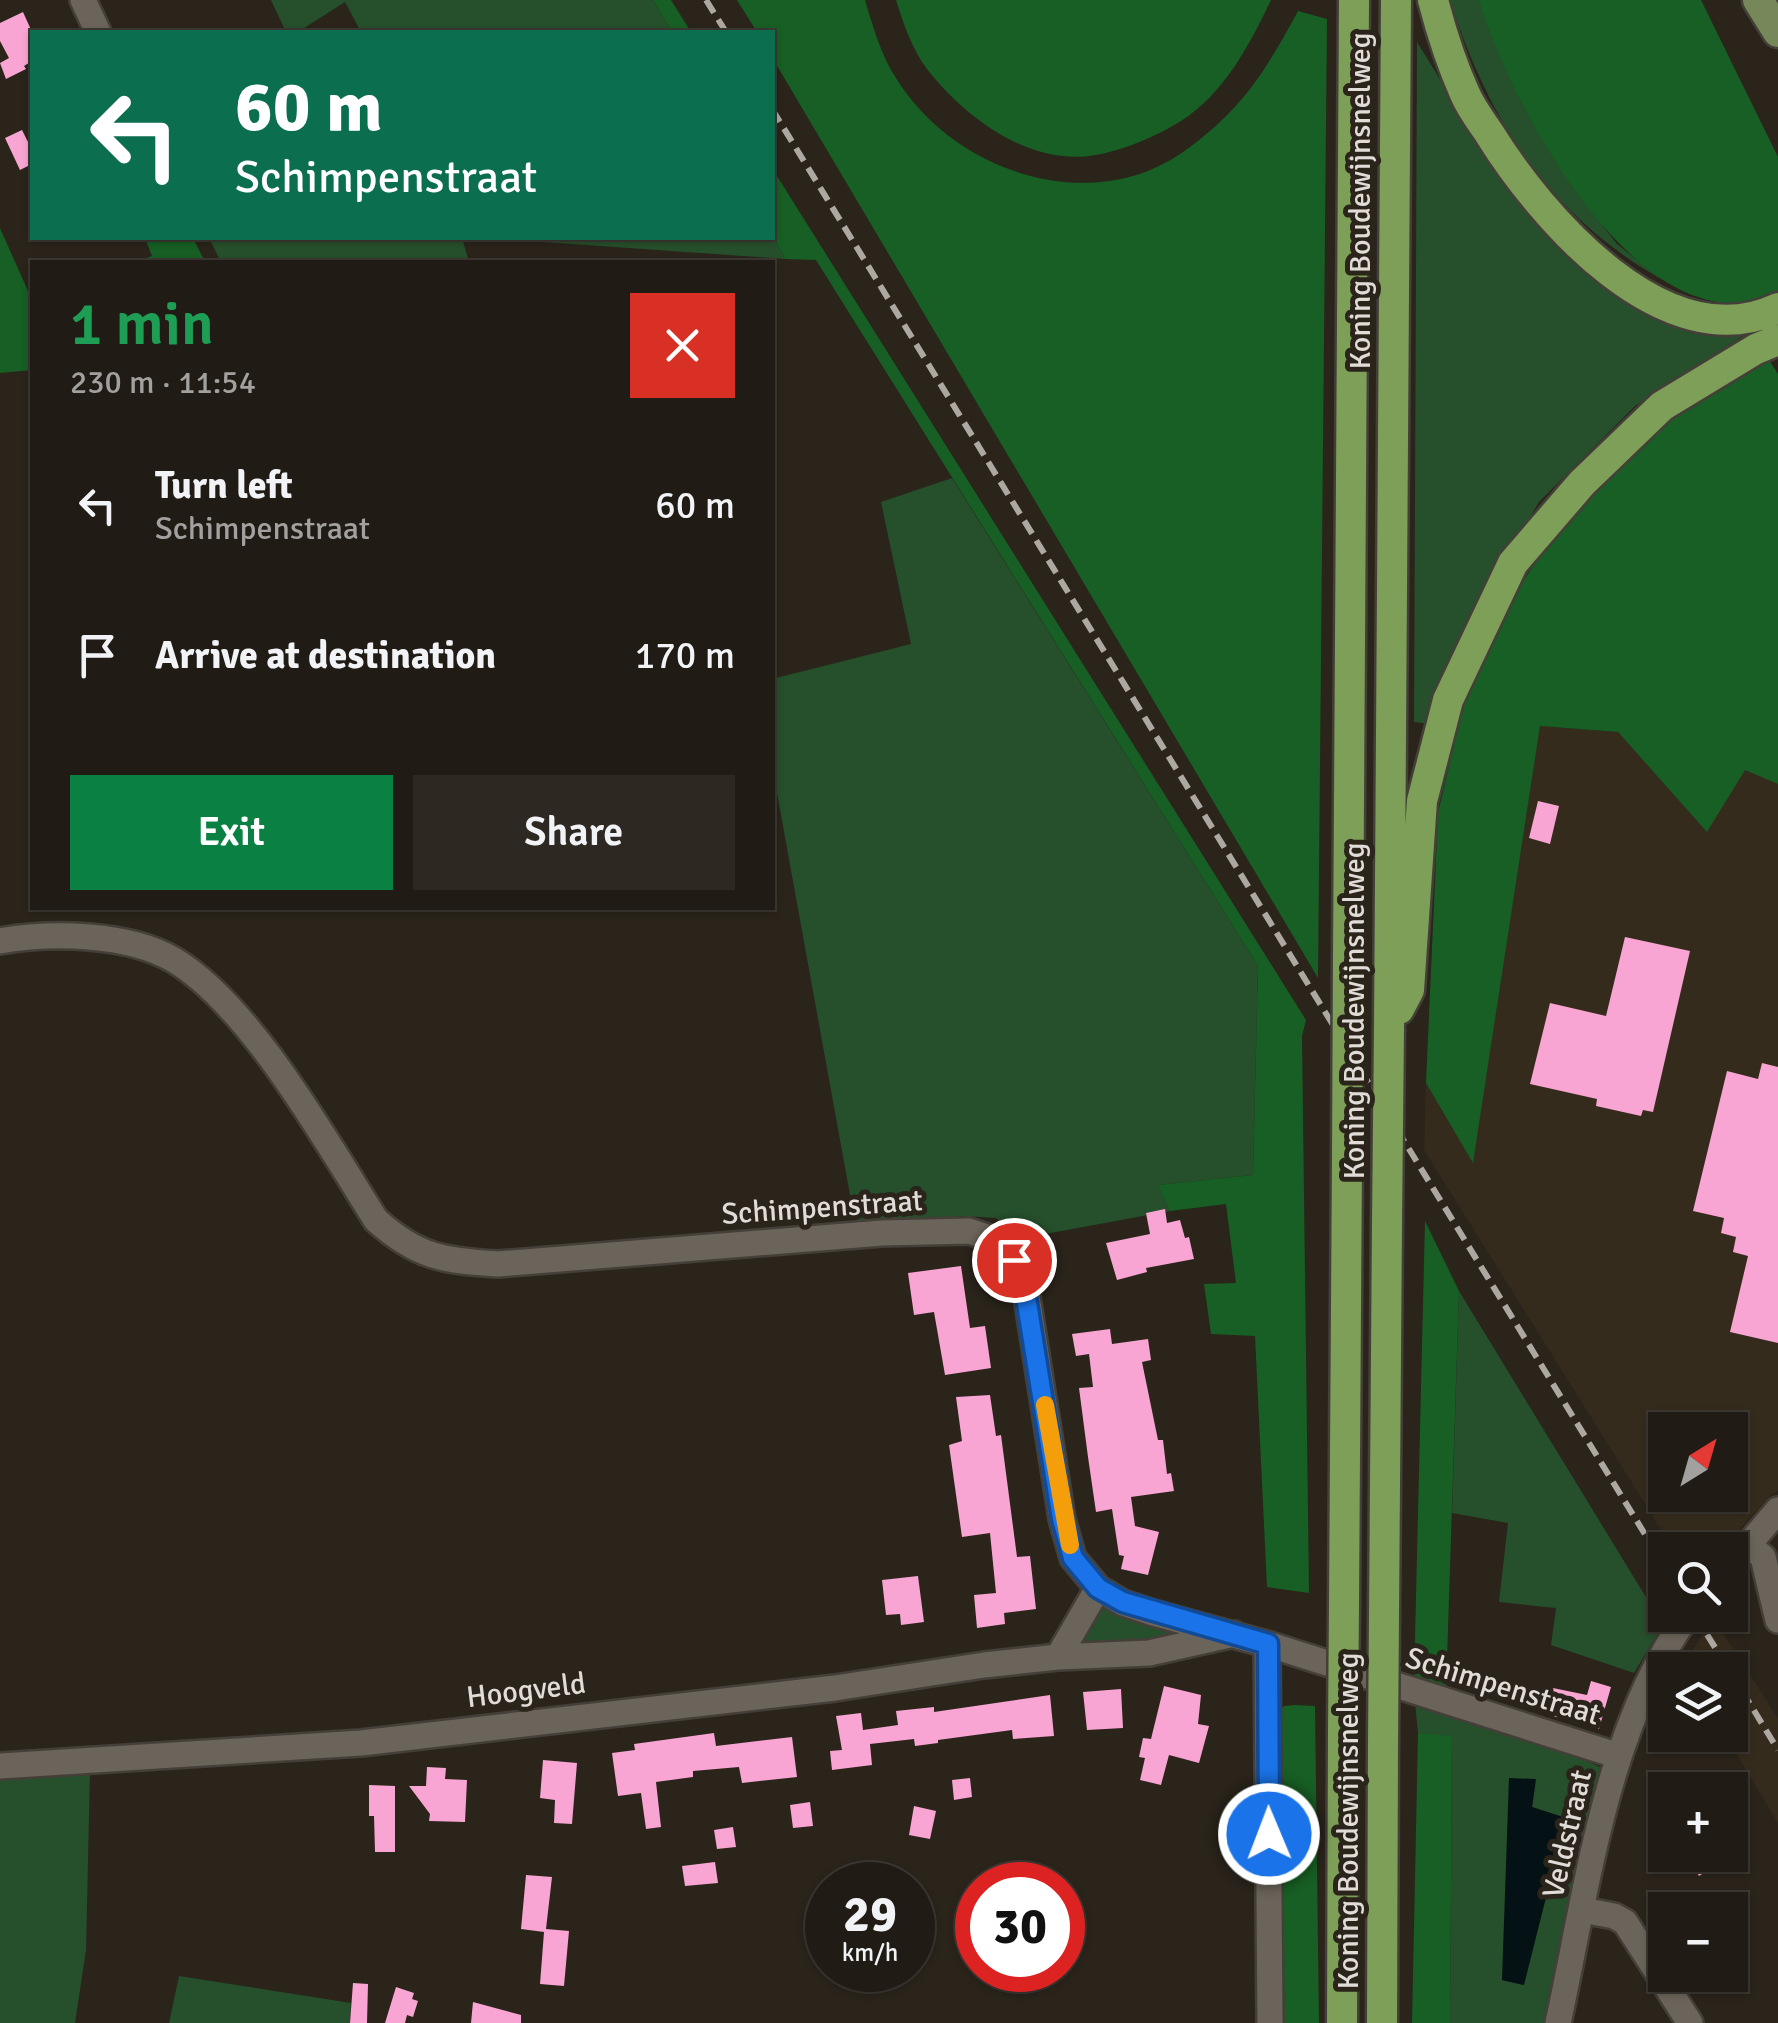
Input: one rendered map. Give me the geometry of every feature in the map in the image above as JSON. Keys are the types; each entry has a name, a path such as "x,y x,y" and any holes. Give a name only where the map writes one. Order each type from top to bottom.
{"highway":[{"name":"Koning Boudewijnsnelweg","path":"1342,2023 1354,0"},
{"name":"Koning Boudewijnsnelweg","path":"1382,2023 1396,0"},
{"path":"1433,0 1465,96 1518,178 1574,242 1618,277 1652,298 1690,314 1727,320 1766,314 1778,308"},
{"path":"1388,1030 1409,990 1422,802 1448,700 1513,564 1582,482 1662,406 1756,349 1778,340"}],"main road":[{"path":"1758,0 1778,32"}],"street":[{"path":"82,0 97,30"},
{"name":"Schimpenstraat","path":"0,941 90,937 133,942 172,958 197,976 274,1062 376,1220 396,1238 426,1255 449,1261 498,1264 882,1233 968,1232 990,1238 1014,1260 1026,1297 1062,1519 1073,1558 1098,1588 1152,1613 1268,1644 1618,1756"},
{"path":"1778,1510 1763,1552 1778,1620"},
{"path":"1058,1657 1098,1588"},
{"name":"Veldstraat","path":"1558,2023 1618,1756 1652,1677 1678,1632"},
{"name":"Hoogveld","path":"0,1766 361,1743 835,1688 1058,1657 1149,1653 1234,1634"},
{"path":"1268,1644 1270,2023"},
{"path":"1582,1910 1625,1922 1690,2023"}],"shaded area":[{"path":"1540,726 1618,732 1707,831 1745,769 1778,784 1778,1491 1737,1532 1663,1532 1650,1512 1748,1512 1748,1412 1648,1412 1648,1508 1424,1150 1426,1083 1473,1161"},
{"path":"1704,1632 1722,1632 1735,1652 1692,1652"},
{"path":"1748,1672 1778,1718 1778,1823 1735,1752 1748,1752"},
{"path":"1509,1778 1536,1779 1532,1807 1566,1818 1524,1985 1502,1980"}],"green space":[{"path":"271,0 653,0 671,30 360,30 345,2 301,30 285,30"},
{"path":"653,0 671,0 690,30 671,30"},
{"path":"737,0 865,0 886,60 921,111 952,138 987,160 1026,175 1066,182 1107,181 1146,172 1183,152 1221,121 1250,89 1298,11 1327,19 1318,978 775,62 775,30 756,30"},
{"path":"896,0 1271,0 1234,67 1196,110 1172,127 1129,146 1072,157 1024,146 1001,135 960,105 922,62"},
{"path":"1450,0 1479,0 1527,113 1585,203 1617,244 1655,274 1696,297 1650,272 1608,244 1540,177 1488,95"},
{"path":"1479,0 1701,0 1778,157 1778,292 1748,301 1718,302 1677,288 1638,261 1568,181 1538,133 1493,40"},
{"path":"1417,42 1495,168 1575,260 1754,329 1635,406 1539,502 1477,607 1430,724 1414,722"},
{"path":"775,173 1306,1020 1302,1036 1309,1593 1267,1587 1255,1336 1211,1334 1204,1284 1236,1283 1226,1204 1170,1211 1158,1185 1253,1175 1258,966 816,260 785,259 775,240"},
{"path":"0,228 30,296 30,370 0,373"},
{"path":"146,240 194,240 204,260 141,260 152,256"},
{"path":"210,240 463,240 468,260 220,260"},
{"path":"516,240 775,240 785,259"},
{"path":"1769,360 1778,374 1778,784 1745,770 1707,832 1618,732 1540,726 1473,1163 1426,1083 1438,813 1466,694 1505,609 1554,534 1649,432 1697,396"},
{"path":"952,478 1258,966 1253,1175 1159,1185 1170,1211 1018,1239 996,1218 963,1216 856,1228 775,782 775,678 911,644 881,502"},
{"path":"1425,1221 1459,1291 1446,1690 1414,1680"},
{"path":"1459,1291 1648,1600 1648,1632 1659,1632 1634,1673 1551,1645 1556,1608 1499,1602 1508,1523 1452,1513"},
{"path":"1102,1605 1202,1634 1075,1649"},
{"path":"1415,1702 1561,1749 1600,1767 1543,2023 1450,2023 1452,1737 1418,1733","holes":["1536,1779 1532,1807 1565,1818 1523,1985 1502,1980"]},
{"path":"1284,1706 1315,1706 1319,2023 1282,2023 1278,1713"},
{"path":"1418,1733 1452,1736 1450,2023 1412,2023"},
{"path":"90,1772 86,1950 75,2023 0,2023 0,1776"},
{"path":"179,1976 351,2003 350,2023 169,2023"}],"building":[{"path":"23,12 31,30 30,62 24,66 26,69 6,79 0,63 9,58 0,41 0,23"},
{"path":"22,130 30,146 30,165 20,170 5,138"},
{"path":"1538,801 1559,806 1550,844 1529,838"},
{"path":"1625,937 1690,951 1653,1112 1643,1110 1641,1116 1596,1106 1597,1099 1530,1084 1550,1003 1606,1016"},
{"path":"1762,1063 1778,1067 1778,1343 1730,1332 1748,1256 1733,1252 1736,1237 1721,1233 1724,1218 1693,1211 1727,1071 1758,1079"},
{"path":"1165,1209 1167,1223 1180,1220 1194,1259 1146,1268 1147,1272 1117,1280 1106,1243 1150,1234 1146,1213"},
{"path":"961,1266 970,1328 985,1326 991,1368 945,1375 934,1312 914,1315 908,1273"},
{"path":"1110,1329 1112,1344 1148,1339 1151,1360 1142,1362 1158,1440 1163,1440 1167,1474 1171,1473 1174,1491 1131,1497 1135,1526 1159,1532 1148,1575 1121,1569 1124,1556 1119,1555 1112,1509 1096,1512 1079,1388 1093,1387 1089,1354 1076,1356 1072,1334"},
{"path":"990,1395 996,1436 1001,1435 1017,1557 1030,1556 1036,1609 1004,1613 1005,1624 977,1628 974,1595 996,1593 990,1533 962,1537 949,1445 962,1441 956,1397"},
{"path":"918,1576 924,1622 901,1625 900,1614 886,1615 882,1580"},
{"path":"1591,1681 1611,1687 1599,1729 1539,1712 1548,1687 1587,1695"},
{"path":"1164,1686 1201,1695 1198,1724 1209,1726 1199,1763 1169,1755 1161,1785 1140,1780 1145,1758 1139,1757 1143,1738 1151,1739"},
{"path":"1121,1689 1123,1728 1087,1730 1083,1692"},
{"path":"1050,1695 1054,1736 1013,1739 1012,1730 915,1746 914,1739 870,1744 872,1765 832,1770 830,1751 842,1750 836,1716 861,1713 863,1730 898,1725 896,1711 934,1707 934,1712"},
{"path":"714,1733 716,1746 792,1737 797,1777 742,1783 739,1767 693,1771 693,1777 656,1782 661,1827 646,1829 641,1793 618,1796 612,1753 635,1750 634,1744"},
{"path":"543,1760 577,1763 572,1824 554,1823 555,1800 540,1798"},
{"path":"427,1767 446,1768 445,1779 467,1780 465,1822 429,1821 430,1814 409,1786 426,1786"},
{"path":"970,1778 972,1797 954,1800 952,1780"},
{"path":"369,1785 395,1786 395,1852 375,1852"},
{"path":"810,1802 813,1826 793,1828 790,1805"},
{"path":"914,1806 936,1811 930,1839 909,1835"},
{"path":"733,1827 736,1847 717,1849 714,1830"},
{"path":"715,1862 718,1883 685,1886 682,1866"},
{"path":"526,1875 552,1877 546,1929 569,1931 564,1986 540,1984 544,1932 521,1929"},
{"path":"353,1983 368,1984 367,2023 350,2023"},
{"path":"396,1987 414,1993 412,1999 418,2001 413,2017 407,2015 405,2023 385,2023"},
{"path":"473,2002 521,2015 521,2023 471,2023"}],"railway":[{"path":"706,0 725,30"},
{"path":"775,114 1648,1539"},
{"path":"1706,1632 1718,1652"},
{"path":"1748,1701 1778,1750"}],"slow traffic":[{"path":"1045,1405 1062,1519 1070,1545"}],"route":[{"path":"1014,1260 1026,1297 1062,1519 1073,1558 1098,1588 1123,1602 1268,1644 1269,1834"}]}
